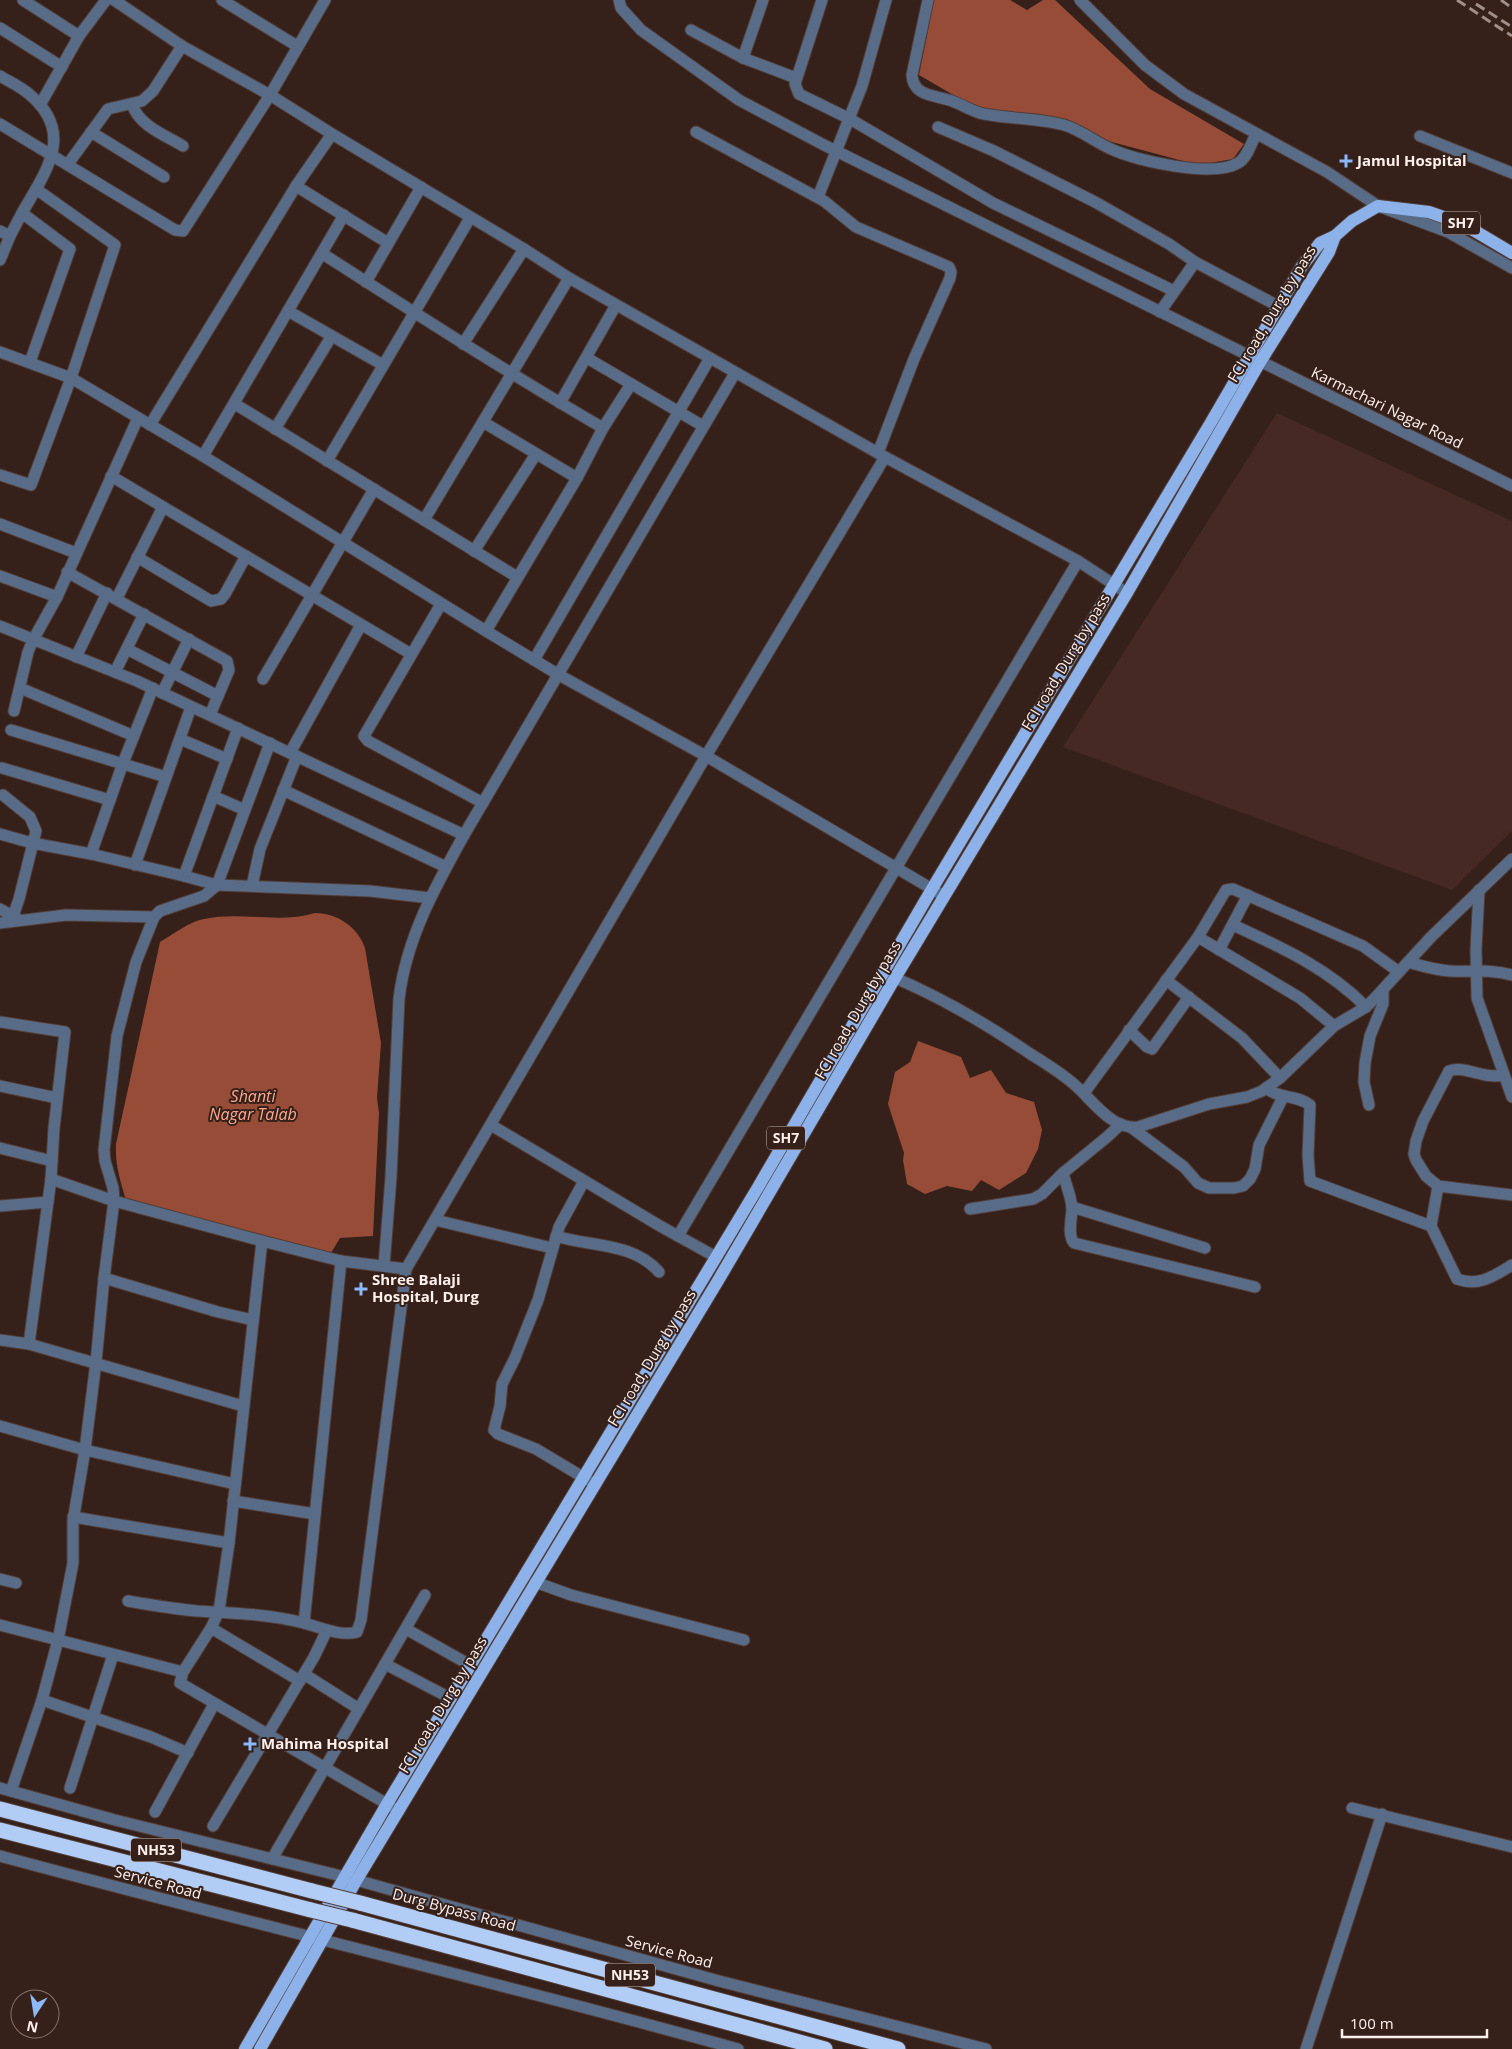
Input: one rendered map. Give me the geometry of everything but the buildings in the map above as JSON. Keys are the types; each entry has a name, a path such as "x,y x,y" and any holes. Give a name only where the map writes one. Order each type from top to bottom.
{"highway":[{"name":"Durg Bypass Road","path":"0,1809 360,1903 898,2049"},
{"name":"NH53","path":"0,1830 352,1920 825,2049"}],"main road":[{"name":"SH7","path":"1335,236 1352,221 1378,206 1429,212 1463,224 1512,252"},
{"name":"FCI road, Durg by pass","path":"245,2049 309,1937 399,1811 752,1224 895,978 1127,593 1255,359 1278,306 1302,266 1320,243 1335,236"},
{"name":"FCI road, Durg by pass","path":"260,2049 322,1940 387,1804 716,1257 932,889 1210,424 1329,252 1335,236"}],"street":[{"path":"24,0 79,36"},
{"path":"40,105 79,36 106,0"},
{"path":"114,0 182,46 270,95 569,278 882,455 1078,561 1127,593"},
{"path":"222,0 296,46"},
{"path":"0,125 52,154 175,230 183,231 270,95 296,46 325,0"},
{"name":"Karmachari Nagar Road","path":"618,0 622,8 640,30 734,97 838,151 1512,486"},
{"path":"743,58 764,0"},
{"path":"822,0 796,78 795,84 799,94 850,119 993,203 1174,291"},
{"path":"818,198 862,86 886,0"},
{"path":"928,0 912,75 912,83 917,90 923,93 952,101 982,114 1064,125 1110,149 1129,156 1193,169 1214,170 1239,163 1247,154 1256,134"},
{"path":"1080,0 1145,65 1184,94 1327,172 1378,206 1448,232 1512,268"},
{"path":"0,28 62,66"},
{"path":"691,30 743,58 796,78"},
{"path":"68,164 108,109 142,101 153,91 182,46"},
{"path":"0,76 28,93 40,105 51,122 55,139 52,154 36,189 22,212 5,234 0,260"},
{"path":"132,104 135,113 141,121 183,146"},
{"path":"938,127 994,151 1095,202 1168,244 1195,262 1278,306"},
{"path":"90,132 164,177"},
{"path":"128,1601 182,1609 280,1618 327,1630 357,1632 360,1627 406,1269 882,455 914,359 951,272 945,265 856,227 818,198 696,132"},
{"path":"150,425 296,186 332,134"},
{"path":"1420,136 1512,173"},
{"path":"296,186 388,243"},
{"path":"366,282 421,187"},
{"path":"0,475 31,485 71,378 115,245 36,189"},
{"path":"22,212 70,249 30,362"},
{"path":"203,456 323,254 344,215"},
{"path":"327,461 470,218"},
{"path":"463,344 524,249"},
{"path":"323,254 415,311 463,344 604,428"},
{"path":"1160,312 1195,262"},
{"path":"424,520 569,278"},
{"path":"560,403 616,305"},
{"path":"288,312 383,365"},
{"path":"275,429 331,337"},
{"path":"0,352 71,378 203,456 559,675 706,756 944,896"},
{"path":"587,358 703,426"},
{"path":"534,660 710,358"},
{"path":"384,1266 391,1177 399,999 402,974 408,953 430,898 464,835 735,373"},
{"path":"486,631 631,384"},
{"path":"235,404 517,577"},
{"path":"14,711 28,652 33,640 57,597 138,418"},
{"path":"483,422 577,478"},
{"path":"474,551 536,454"},
{"path":"111,476 411,654"},
{"path":"263,679 374,489"},
{"path":"76,657 112,596 138,557 163,507"},
{"path":"0,524 76,553"},
{"path":"138,557 211,601 221,599 225,594 246,556"},
{"path":"678,1236 1078,561"},
{"path":"68,572 228,661 229,670 210,715"},
{"path":"0,576 57,597"},
{"path":"441,604 364,736 368,741 484,803"},
{"path":"115,672 144,614"},
{"path":"252,886 260,849 283,790 294,755 361,625"},
{"path":"0,626 158,691 464,835"},
{"path":"91,854 134,736 158,691 172,673 189,639"},
{"path":"127,649 218,696"},
{"path":"20,688 134,736"},
{"path":"135,864 191,706"},
{"path":"184,876 238,728"},
{"path":"11,730 166,777"},
{"path":"180,738 227,758"},
{"path":"6,1790 42,1700 58,1640 73,1563 73,1517 85,1450 114,1201 113,1188 105,1161 104,1150 117,1036 136,962 154,917 160,911 204,896 216,886 270,743"},
{"path":"2,768 110,800"},
{"path":"283,790 446,867"},
{"path":"3,795 30,817 36,831 19,899 17,918"},
{"path":"213,796 245,810"},
{"path":"0,834 32,843 135,864 216,886 370,891 430,898"},
{"path":"970,1209 1033,1199 1042,1194 1063,1173 1126,1126 1209,1104 1247,1097 1266,1088 1280,1078 1334,1026 1363,1008 1383,990 1408,962 1512,859"},
{"path":"1084,1093 1198,937 1226,890 1233,889 1248,895 1363,946 1399,972"},
{"path":"1479,890 1476,970 1478,998 1512,1098"},
{"path":"1219,950 1248,895"},
{"path":"0,909 17,918"},
{"path":"0,923 17,918 66,915 154,917"},
{"path":"1233,925 1287,950 1312,964 1345,987 1363,1008 1373,1025"},
{"path":"1198,937 1300,998 1334,1026"},
{"path":"1408,962 1432,969 1497,971 1512,975"},
{"path":"883,973 960,1011 1003,1035 1061,1074 1084,1093 1096,1107 1184,1167 1198,1183 1209,1188 1222,1189 1243,1186 1250,1178 1255,1169 1259,1145 1283,1097"},
{"path":"1166,980 1242,1038 1280,1078"},
{"path":"1369,1105 1364,1082 1368,1045 1373,1025 1383,1004 1383,990"},
{"path":"1129,1030 1147,1047 1152,1049 1189,998"},
{"path":"0,1022 65,1032 57,1098 51,1179 29,1344"},
{"path":"1503,1075 1492,1077 1452,1069 1446,1074 1423,1121 1414,1148 1416,1160 1426,1176 1438,1186 1512,1195"},
{"path":"0,1086 57,1098"},
{"path":"1266,1088 1270,1092 1303,1101 1310,1106 1308,1156 1310,1180 1430,1226"},
{"path":"491,1125 716,1257"},
{"path":"0,1148 52,1161"},
{"path":"1063,1173 1072,1207 1072,1240 1078,1245 1255,1286"},
{"path":"51,1179 114,1201 262,1241 341,1261 406,1269"},
{"path":"584,1181 556,1236 538,1300 515,1358 502,1384 500,1406 494,1430 498,1434 536,1449 594,1484"},
{"path":"1438,1186 1430,1226 1457,1279 1470,1282 1484,1281 1512,1265"},
{"path":"0,1206 48,1202"},
{"path":"1072,1207 1205,1248"},
{"path":"435,1220 552,1248"},
{"path":"556,1236 574,1242 620,1249 635,1254 645,1258 659,1272"},
{"path":"262,1241 229,1543 219,1611 211,1628 183,1672 180,1683 399,1811"},
{"path":"304,1623 341,1261"},
{"path":"104,1278 218,1312 253,1320"},
{"path":"0,1340 29,1344 96,1362 243,1406"},
{"path":"0,1426 85,1450 235,1484"},
{"path":"233,1500 315,1514"},
{"path":"73,1517 229,1543"},
{"path":"0,1579 16,1583"},
{"path":"536,1582 580,1598 744,1640"},
{"path":"272,1859 425,1595"},
{"path":"0,1625 183,1672"},
{"path":"211,1628 359,1709"},
{"path":"406,1629 470,1665"},
{"path":"213,1826 302,1678 327,1630"},
{"path":"70,1788 113,1655"},
{"path":"386,1664 450,1698"},
{"path":"42,1700 151,1737 188,1753"},
{"path":"155,1812 214,1704"},
{"name":"Service Road","path":"6,1790 134,1825 351,1879 718,1981 986,2049"},
{"path":"1352,1808 1512,1847"},
{"path":"1306,2049 1382,1814"},
{"name":"Service Road","path":"0,1856 738,2049"}],"shaded area":[{"path":"1277,413 1512,521 1512,831 1452,890 1063,747"}],"water":[{"path":"934,0 1010,0 1027,10 1043,0 1055,0 1150,89 1244,144 1233,159 1198,165 1093,137 1067,119 979,110 919,75"},
{"name":"Shanti Nagar Talab","path":"315,913 331,916 346,923 362,940 365,948 381,1043 377,1098 379,1113 373,1236 340,1238 331,1253 285,1243 126,1200 117,1166 116,1144 160,942 187,925 204,919 231,916 274,918"},
{"path":"918,1041 961,1057 970,1078 991,1070 1006,1093 1034,1102 1042,1130 1038,1149 1026,1173 999,1190 981,1180 972,1191 947,1186 925,1194 907,1184 903,1160 904,1153 888,1104 895,1072 910,1062"}],"railway":[{"path":"1457,0 1512,36"},
{"path":"1501,0 1512,8"},
{"path":"1476,4 1512,27"}],"place":[{"name":"Jamul Hospital","path":"1346,161"},
{"name":"Shree Balaji Hospital, Durg","path":"361,1289"},
{"name":"Mahima Hospital","path":"250,1744"}]}
